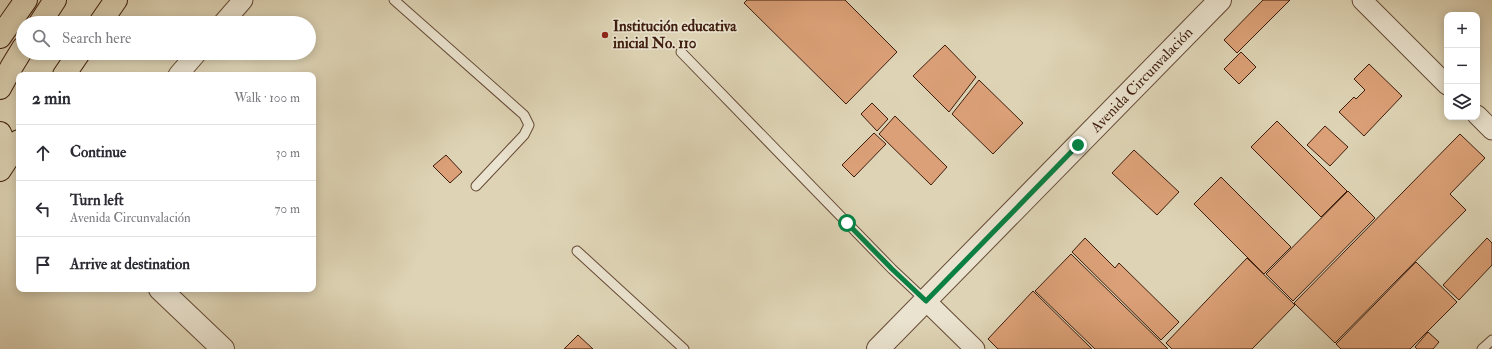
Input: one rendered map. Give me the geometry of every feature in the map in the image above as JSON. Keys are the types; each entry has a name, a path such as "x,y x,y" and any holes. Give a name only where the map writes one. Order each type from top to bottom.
{"highway":[{"path":"0,37 26,0"},
{"path":"45,16 55,0"},
{"path":"105,16 116,0"},
{"path":"0,88 16,59"},
{"path":"66,72 74,60"},
{"path":"0,170 13,145"}],"street":[{"path":"229,16 243,0"},
{"name":"Avenida Circunvalación","path":"878,349 1220,0"},
{"path":"1362,0 1446,84"},
{"path":"181,72 191,60"},
{"path":"1480,118 1492,130"},
{"path":"163,292 223,349"},
{"path":"926,301 975,349"}],"lane":[{"path":"394,0 524,115 529,125 524,135 476,186"},
{"path":"681,52 892,269 926,301"},
{"path":"577,252 684,349"},
{"path":"1482,349 1492,340"}],"building":[{"path":"747,0 845,0 897,52 846,104 744,3"},
{"path":"1263,0 1290,0 1237,53 1224,40"},
{"path":"945,45 976,77 949,112 913,76"},
{"path":"1241,52 1256,67 1239,84 1224,69"},
{"path":"1369,64 1402,96 1364,136 1339,112 1354,97 1356,99 1365,90 1354,79"},
{"path":"979,80 1023,123 993,154 952,114"},
{"path":"872,103 888,119 877,131 861,114"},
{"path":"895,116 947,167 931,185 879,134"},
{"path":"1277,121 1347,191 1321,217 1251,147"},
{"path":"1325,126 1348,147 1330,166 1307,145"},
{"path":"874,133 886,144 854,177 842,165"},
{"path":"1460,134 1485,158 1450,194 1466,210 1335,343 1294,303"},
{"path":"1134,150 1179,192 1157,215 1112,173"},
{"path":"446,155 462,172 450,183 433,166"},
{"path":"1221,177 1291,247 1264,274 1194,204"},
{"path":"1348,191 1375,218 1293,301 1266,274"},
{"path":"1085,238 1115,268 1119,263 1179,322 1161,340 1072,252"},
{"path":"1487,238 1492,243 1492,265 1459,300 1443,285"},
{"path":"1071,254 1168,349 1095,349 1035,291"},
{"path":"1247,258 1295,305 1252,349 1172,349 1166,343"},
{"path":"1416,262 1457,302 1410,349 1341,349 1336,344"},
{"path":"1033,291 1092,349 998,349 988,339"},
{"path":"1428,332 1439,342 1433,349 1417,349 1415,347"},
{"path":"578,335 593,349 564,349"}],"place":[{"name":"Institución educativa inicial No. 110","path":"605,35"}],"route":[{"path":"847,223 926,301 1078,145"}]}
